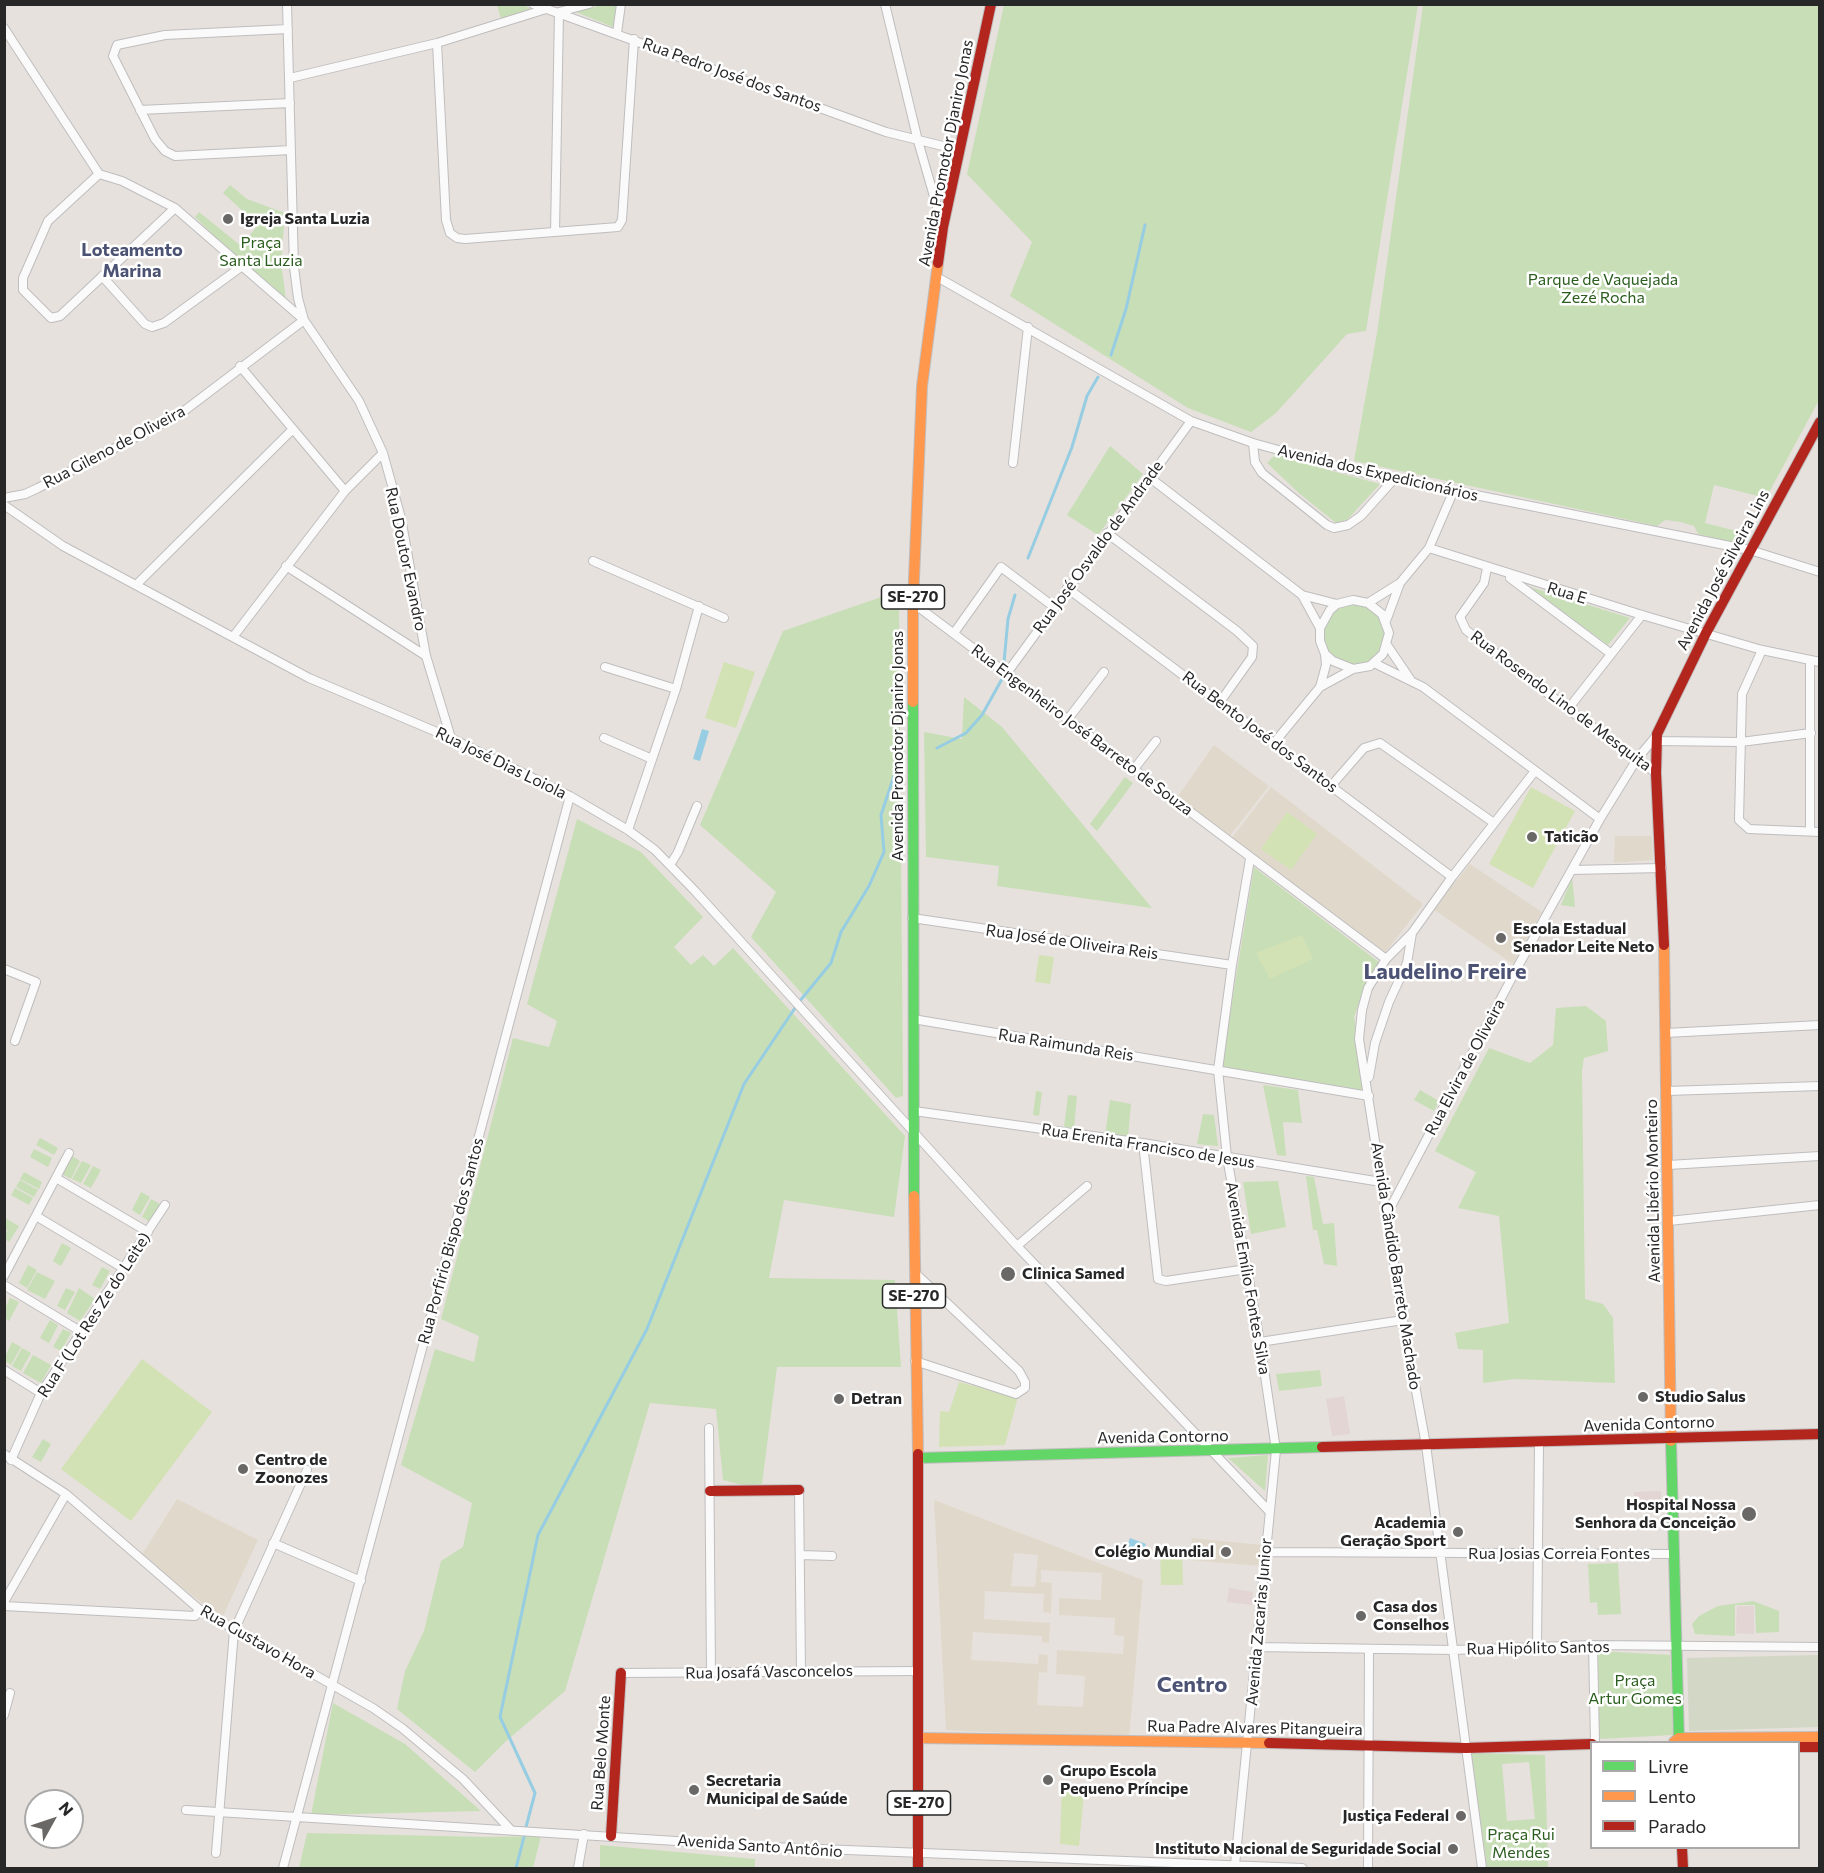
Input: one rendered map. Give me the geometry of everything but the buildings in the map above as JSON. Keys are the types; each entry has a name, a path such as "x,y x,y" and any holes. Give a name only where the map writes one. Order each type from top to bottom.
{"main road":[{"name":"Avenida Promotor Djaniro Jonas","path":"918,1458 914,1272 913,603 922,386 943,227 991,4"},
{"name":"Avenida José Silveira Lins","path":"1657,738 1706,633 1820,422"},
{"name":"Avenida Libério Monteiro","path":"1657,738 1656,772 1662,868 1666,1033 1672,1554 1676,1648"},
{"name":"Avenida Contorno","path":"918,1458 1820,1434"},
{"name":"SE-270","path":"918,1458 918,1869"},
{"path":"710,1491 799,1490"},
{"path":"1676,1648 1677,1741 1820,1737"},
{"name":"Rua Belo Monte","path":"611,1836 621,1673"},
{"name":"Rua Padre Alvares Pitangueira","path":"919,1738 1369,1744 1466,1748 1590,1743"},
{"path":"1800,1747 1820,1747"},
{"path":"1682,1849 1683,1869"}],"street":[{"name":"Rua Doutor Evandro","path":"287,4 294,267 304,320 359,401 383,453 401,518 426,656 452,738"},
{"name":"Rua Pedro José dos Santos","path":"533,4 878,129 959,150"},
{"path":"555,232 559,12 589,4"},
{"path":"617,33 621,4"},
{"path":"885,4 918,141 943,227"},
{"path":"290,78 437,43 547,9"},
{"path":"4,28 99,174 122,181 175,207 304,320"},
{"path":"288,29 165,35 117,45 113,56 155,139 165,151 176,156 291,150"},
{"path":"437,43 446,220 450,233 457,238 465,239 618,227 622,220 634,39"},
{"path":"140,110 290,103"},
{"path":"99,174 48,221 22,286 27,295 51,318 60,316 175,207"},
{"path":"102,276 145,324 152,327 160,325 241,267"},
{"name":"Avenida dos Expedicionários","path":"937,277 1191,421 1253,443 1394,479 1749,550 1820,572"},
{"name":"Rua Gileno de Oliveira","path":"4,498 25,494 38,488 180,414 240,366 304,320"},
{"path":"1013,463 1028,327"},
{"path":"240,366 345,491"},
{"name":"Rua José Osvaldo de Andrade","path":"1007,673 1191,421"},
{"path":"136,585 293,429"},
{"path":"1253,443 1255,462 1262,473 1327,525 1334,528 1348,525 1361,516 1394,479"},
{"path":"233,637 345,491 383,453"},
{"path":"1149,477 1302,595 1337,604"},
{"path":"1368,603 1400,583 1429,548 1454,490"},
{"name":"Rua José Dias Loiola","path":"4,505 56,542 309,678 452,738 570,796 628,830 670,865 1017,1246 1269,1511"},
{"path":"1107,533 1237,631 1252,646 1252,657 1220,702"},
{"name":"Rua E","path":"1429,548 1504,574 1642,615 1762,650 1815,662"},
{"path":"594,561 724,618"},
{"path":"286,566 426,656"},
{"path":"954,633 1001,567 1054,607"},
{"name":"Rua Rosendo Lino de Mesquita","path":"1487,568 1484,583 1464,608 1460,617 1462,624 1568,709 1656,772"},
{"path":"1504,574 1610,654"},
{"path":"1386,621 1400,583"},
{"name":"Rua Bento José dos Santos","path":"1067,588 1452,877"},
{"path":"1302,595 1320,628"},
{"path":"1274,743 1320,687 1353,669 1374,663 1387,645 1389,633 1382,614 1368,603 1353,600 1337,604 1329,610 1320,628 1320,641 1333,662 1353,669"},
{"name":"Rua Engenheiro José Barreto de Souza","path":"913,603 1250,859 1386,959"},
{"path":"628,830 676,688 699,606"},
{"path":"1568,709 1642,615"},
{"path":"1387,645 1411,679"},
{"path":"1762,650 1742,694 1739,820 1749,829 1815,831 1811,733 1815,662"},
{"path":"1320,687 1326,665 1326,654"},
{"path":"1374,663 1411,679 1600,819"},
{"path":"605,667 676,688"},
{"path":"1068,720 1104,672"},
{"path":"1657,738 1741,742 1811,733"},
{"path":"604,738 652,759"},
{"name":"Rua Elvira de Oliveira","path":"1386,1216 1517,968 1600,819 1637,759 1657,738"},
{"path":"1134,769 1156,741"},
{"path":"1331,786 1364,748 1380,743 1494,824"},
{"path":"1369,1091 1359,1039 1362,1010 1368,988 1386,959 1399,943 1412,933 1452,877 1535,771"},
{"name":"Rua Porfirio Bispo dos Santos","path":"283,1869 334,1686 570,796"},
{"path":"670,865 678,852 697,806"},
{"name":"Avenida Emílio Fontes Silva","path":"1250,859 1232,965 1218,1070 1227,1157 1260,1342 1276,1450"},
{"path":"1572,870 1662,868"},
{"name":"Rua José de Oliveira Reis","path":"912,918 1232,965"},
{"path":"1369,1091 1375,1043 1411,950 1412,933"},
{"path":"1399,943 1411,950"},
{"path":"4,969 36,982 15,1041"},
{"name":"Rua Raimunda Reis","path":"913,1019 1218,1070 1369,1091"},
{"path":"1666,1033 1820,1025"},
{"path":"1667,1091 1820,1086"},
{"name":"Avenida Cândido Barreto Machado","path":"1369,1091 1386,1216 1426,1445 1466,1748"},
{"name":"Rua Erenita Francisco de Jesus","path":"914,1111 1143,1143 1381,1182"},
{"path":"1143,1143 1155,1271 1158,1278 1166,1281 1247,1269"},
{"path":"4,1276 69,1153"},
{"path":"1668,1165 1820,1156"},
{"path":"56,1178 148,1232"},
{"path":"1017,1246 1087,1186"},
{"name":"Rua F (Lot Res Ze do Leite)","path":"8,1457 41,1393 80,1330 165,1205"},
{"path":"1669,1221 1820,1205"},
{"path":"36,1215 123,1268"},
{"path":"914,1272 1019,1371 1025,1382 1025,1388 1016,1394 915,1361"},
{"path":"4,1285 80,1330"},
{"path":"1260,1342 1403,1320"},
{"path":"4,1370 41,1393"},
{"path":"710,1428 711,1673"},
{"path":"1537,1647 1539,1443"},
{"name":"Avenida Zacarias Junior","path":"1235,1867 1276,1450"},
{"name":"Rua Gustavo Hora","path":"8,1457 66,1494 199,1609 234,1631 373,1708 432,1751 510,1829"},
{"path":"216,1853 234,1631 307,1470"},
{"path":"799,1490 801,1671"},
{"path":"66,1494 4,1604 195,1616 199,1609"},
{"path":"273,1543 361,1581"},
{"name":"Rua Josias Correia Fontes","path":"1266,1552 1672,1554"},
{"path":"801,1555 832,1556"},
{"path":"1593,1645 1593,1741"},
{"name":"Rua Hipólito Santos","path":"1257,1647 1369,1650 1453,1650 1593,1645 1676,1648 1820,1647"},
{"path":"1368,1869 1369,1650"},
{"name":"Rua Josafá Vasconcelos","path":"621,1673 918,1671"},
{"path":"4,1715 10,1693"},
{"path":"1466,1748 1482,1869"},
{"name":"Avenida Santo Antônio","path":"186,1810 220,1810 297,1819 510,1829 771,1848 918,1852 1302,1869"},
{"path":"578,1869 584,1834"}],"shaded area":[{"path":"1214,745 1269,786 1229,837 1178,796"},
{"path":"1271,787 1423,904 1384,954 1231,839"},
{"path":"1615,836 1652,836 1653,860 1614,863"},
{"name":"Escola Estadual Senador Leite Neto","path":"1470,864 1542,912 1513,964 1433,909"},
{"path":"1344,1396 1350,1434 1332,1436 1326,1399"},
{"path":"1661,1491 1661,1504 1634,1505 1634,1492"},
{"path":"177,1499 258,1540 222,1618 141,1556"},
{"path":"934,1500 1143,1580 1129,1739 946,1730","holes":["1014,1553 1038,1555 1035,1587 1011,1586","1041,1570 1102,1573 1101,1600 1059,1598 1059,1615 1115,1618 1114,1635 1124,1636 1123,1654 1057,1650 1056,1674 1085,1676 1083,1707 1037,1705 1039,1672 1047,1673 1048,1655 1039,1654 1038,1664 971,1660 973,1632 1042,1636 1042,1642 1049,1643 1050,1623 984,1619 985,1591 1044,1594 1043,1612 1051,1613 1052,1583 1041,1582"]},
{"name":"Colégio Mundial","path":"1192,1538 1262,1545 1261,1566 1189,1560"},
{"path":"1229,1588 1253,1592 1252,1605 1227,1602"},
{"path":"1737,1606 1754,1606 1754,1634 1736,1633"}],"green space":[{"path":"497,5 523,5 532,9 501,19"},
{"path":"602,5 616,5 613,27 576,12"},
{"path":"1004,5 1418,5 1366,331 1347,334 1276,413 1251,432 1188,408 1010,296 1032,242 967,174"},
{"name":"Parque de Vaquejada Zezé Rocha","path":"1423,5 1819,5 1819,400 1766,498 1714,485 1705,523 1748,534 1744,546 1698,534 1694,526 1681,522 1665,520 1657,526 1354,461 1377,333"},
{"name":"Praça Santa Luzia","path":"230,185 247,199 285,213 281,262 286,300 251,272 195,217 199,212 241,246 258,225 223,193"},
{"path":"1110,446 1143,474 1098,535 1067,515"},
{"path":"1276,454 1380,484 1347,520 1336,523 1267,463"},
{"path":"1527,586 1630,618 1608,645"},
{"path":"890,594 899,609 903,1096 896,1098 751,937 776,892 700,825 783,631"},
{"path":"1354,605 1375,614 1384,635 1375,656 1354,665 1333,656 1324,635 1333,614"},
{"path":"724,662 755,672 736,728 705,718"},
{"path":"964,697 1002,727 1152,908 997,886 999,866 926,857 924,732 962,739"},
{"path":"1125,777 1133,783 1097,831 1090,824"},
{"name":"Taticão","path":"1531,787 1575,811 1533,888 1489,864"},
{"path":"1287,812 1317,834 1291,870 1261,849"},
{"path":"577,819 641,852 703,917 674,947 691,965 703,955 714,966 733,948 905,1136 894,1217 784,1200 769,1278 895,1280 901,1367 777,1367 762,1484 746,1486 723,1480 716,1409 650,1403 565,1691 505,1742 475,1772 397,1709 405,1671 424,1631 441,1561 463,1547 472,1503 401,1465 435,1349 474,1362 479,1336 441,1319 513,1038 549,1047 557,1021 527,1004"},
{"path":"1254,867 1380,963 1365,986 1354,1017 1368,1092 1221,1068"},
{"path":"1572,877 1575,907 1561,905"},
{"path":"1302,935 1313,959 1270,979 1256,953"},
{"path":"1039,955 1054,957 1050,984 1035,982"},
{"path":"1586,1006 1606,1021 1608,1051 1584,1058 1582,1071 1585,1299 1603,1304 1613,1318 1615,1383 1515,1379 1483,1383 1483,1350 1458,1349 1455,1333 1509,1323 1499,1216 1458,1208 1476,1172 1435,1151 1489,1048 1530,1063 1553,1045 1556,1008"},
{"path":"1263,1085 1298,1090 1302,1123 1283,1122 1286,1156 1277,1155"},
{"path":"1420,1090 1439,1101 1434,1111 1414,1100"},
{"path":"1036,1091 1042,1092 1039,1116 1033,1115"},
{"path":"1068,1095 1077,1096 1074,1128 1064,1127"},
{"path":"1110,1100 1131,1104 1128,1137 1105,1135"},
{"path":"1203,1114 1214,1115 1218,1146 1197,1144"},
{"path":"40,1138 58,1148 54,1155 36,1145"},
{"path":"34,1149 52,1158 48,1167 30,1157"},
{"path":"72,1156 80,1161 71,1179 62,1174"},
{"path":"82,1161 91,1165 81,1183 72,1179"},
{"path":"93,1166 101,1170 91,1188 83,1184"},
{"path":"24,1172 42,1182 39,1189 20,1179"},
{"path":"1306,1176 1314,1177 1323,1224 1334,1223 1337,1266 1324,1264 1317,1230 1313,1230"},
{"path":"20,1180 38,1190 34,1197 16,1187"},
{"path":"1278,1181 1286,1227 1251,1234 1243,1182"},
{"path":"15,1188 33,1198 29,1205 11,1195"},
{"path":"141,1192 150,1197 140,1215 132,1210"},
{"path":"151,1199 160,1204 150,1222 142,1217"},
{"path":"5,1218 19,1226 9,1242 5,1239 5,1231 9,1232 5,1229"},
{"path":"62,1243 71,1248 61,1266 53,1261"},
{"path":"28,1265 37,1270 27,1288 19,1283"},
{"path":"102,1267 110,1271 100,1289 92,1285"},
{"path":"37,1272 55,1281 45,1299 27,1290"},
{"path":"66,1288 75,1292 65,1310 57,1306"},
{"path":"79,1288 95,1299 80,1321 67,1313"},
{"path":"10,1298 19,1302 9,1321 5,1318 5,1308"},
{"path":"50,1320 58,1325 49,1343 40,1338"},
{"path":"63,1329 71,1333 61,1351 53,1347"},
{"path":"12,1342 21,1347 11,1365 5,1361 5,1357"},
{"path":"22,1348 31,1353 21,1371 12,1366"},
{"path":"33,1355 51,1365 41,1383 23,1373"},
{"path":"142,1359 212,1412 131,1521 61,1469"},
{"path":"1320,1370 1322,1386 1279,1391 1276,1374"},
{"path":"959,1382 1018,1397 1005,1445 939,1447 940,1411 949,1412"},
{"path":"43,1439 51,1444 41,1462 32,1457"},
{"path":"1268,1455 1265,1491 1228,1458"},
{"path":"1160,1547 1182,1547 1183,1585 1161,1585"},
{"path":"1618,1563 1621,1614 1598,1615 1597,1602 1590,1603 1588,1564"},
{"path":"1753,1601 1779,1611 1779,1632 1756,1633 1755,1605 1735,1605 1735,1636 1695,1634 1692,1624 1699,1616 1718,1606"},
{"name":"Praça Artur Gomes","path":"1598,1651 1670,1655 1673,1735 1599,1739"},
{"path":"1819,1655 1819,1727 1689,1731 1687,1658"},
{"path":"333,1703 405,1744 481,1811 311,1815"},
{"name":"Praça Rui Mendes","path":"1471,1753 1545,1755 1548,1868 1487,1868","holes":["1529,1762 1535,1819 1507,1821 1502,1764"]},
{"path":"1062,1781 1077,1785 1084,1794 1079,1846 1060,1844"},
{"path":"307,1833 541,1836 533,1868 299,1868"},
{"path":"600,1845 755,1859 755,1868 600,1868"}],"water":[{"path":"702,729 709,731 700,761 693,759"},
{"path":"1130,1538 1146,1544 1143,1552 1127,1546"}],"waterway":[{"path":"1111,355 1126,309 1145,225"},
{"path":"1028,558 1072,447 1087,396 1098,377"},
{"path":"1004,662 1008,619 1015,595"},
{"path":"937,748 966,733 982,715 1002,679"},
{"path":"526,1827 535,1793 500,1717 538,1535 647,1329 744,1084 799,1002 831,963 841,932 869,886 884,852 881,815 897,767"},
{"path":"516,1868 524,1837"}],"traffic: fast":[{"path":"913,702 914,1196"},
{"path":"1671,1441 1679,1741"},
{"path":"918,1458 1322,1447"}],"traffic: slow":[{"path":"913,702 913,603 922,386 938,263"},
{"path":"1664,945 1671,1441"},
{"path":"914,1196 918,1454"},
{"path":"1675,1741 1679,1738 1820,1737"},
{"path":"919,1738 1269,1743"}],"traffic: jam":[{"path":"938,263 943,227 991,4"},
{"path":"1664,945 1656,773 1657,734 1706,633 1820,422"},
{"path":"1322,1447 1820,1434"},
{"path":"918,1454 918,1868"},
{"path":"710,1491 799,1490"},
{"path":"611,1836 621,1673"},
{"path":"1269,1743 1466,1748 1590,1744"},
{"path":"1800,1747 1820,1747"},
{"path":"1682,1849 1683,1868"}],"place":[{"name":"Igreja Santa Luzia","path":"228,219"},
{"name":"Taticão","path":"1532,837"},
{"name":"Escola Estadual Senador Leite Neto","path":"1501,938"},
{"name":"Clinica Samed","path":"1008,1274"},
{"name":"Studio Salus","path":"1643,1397"},
{"name":"Detran","path":"839,1399"},
{"name":"Centro de Zoonozes","path":"243,1469"},
{"name":"Hospital Nossa Senhora da Conceição","path":"1749,1514"},
{"name":"Academia Geração Sport","path":"1458,1532"},
{"name":"Colégio Mundial","path":"1226,1552"},
{"name":"Casa dos Conselhos","path":"1361,1616"},
{"name":"Grupo Escola Pequeno Príncipe","path":"1048,1780"},
{"name":"Secretaria Municipal de Saúde","path":"694,1790"},
{"name":"Justiça Federal","path":"1461,1816"},
{"name":"Instituto Nacional de Seguridade Social","path":"1453,1849"}],"district":[{"name":"Loteamento Marina","path":"132,260"},
{"name":"Laudelino Freire","path":"1445,972"},
{"name":"Centro","path":"1192,1685"}]}
